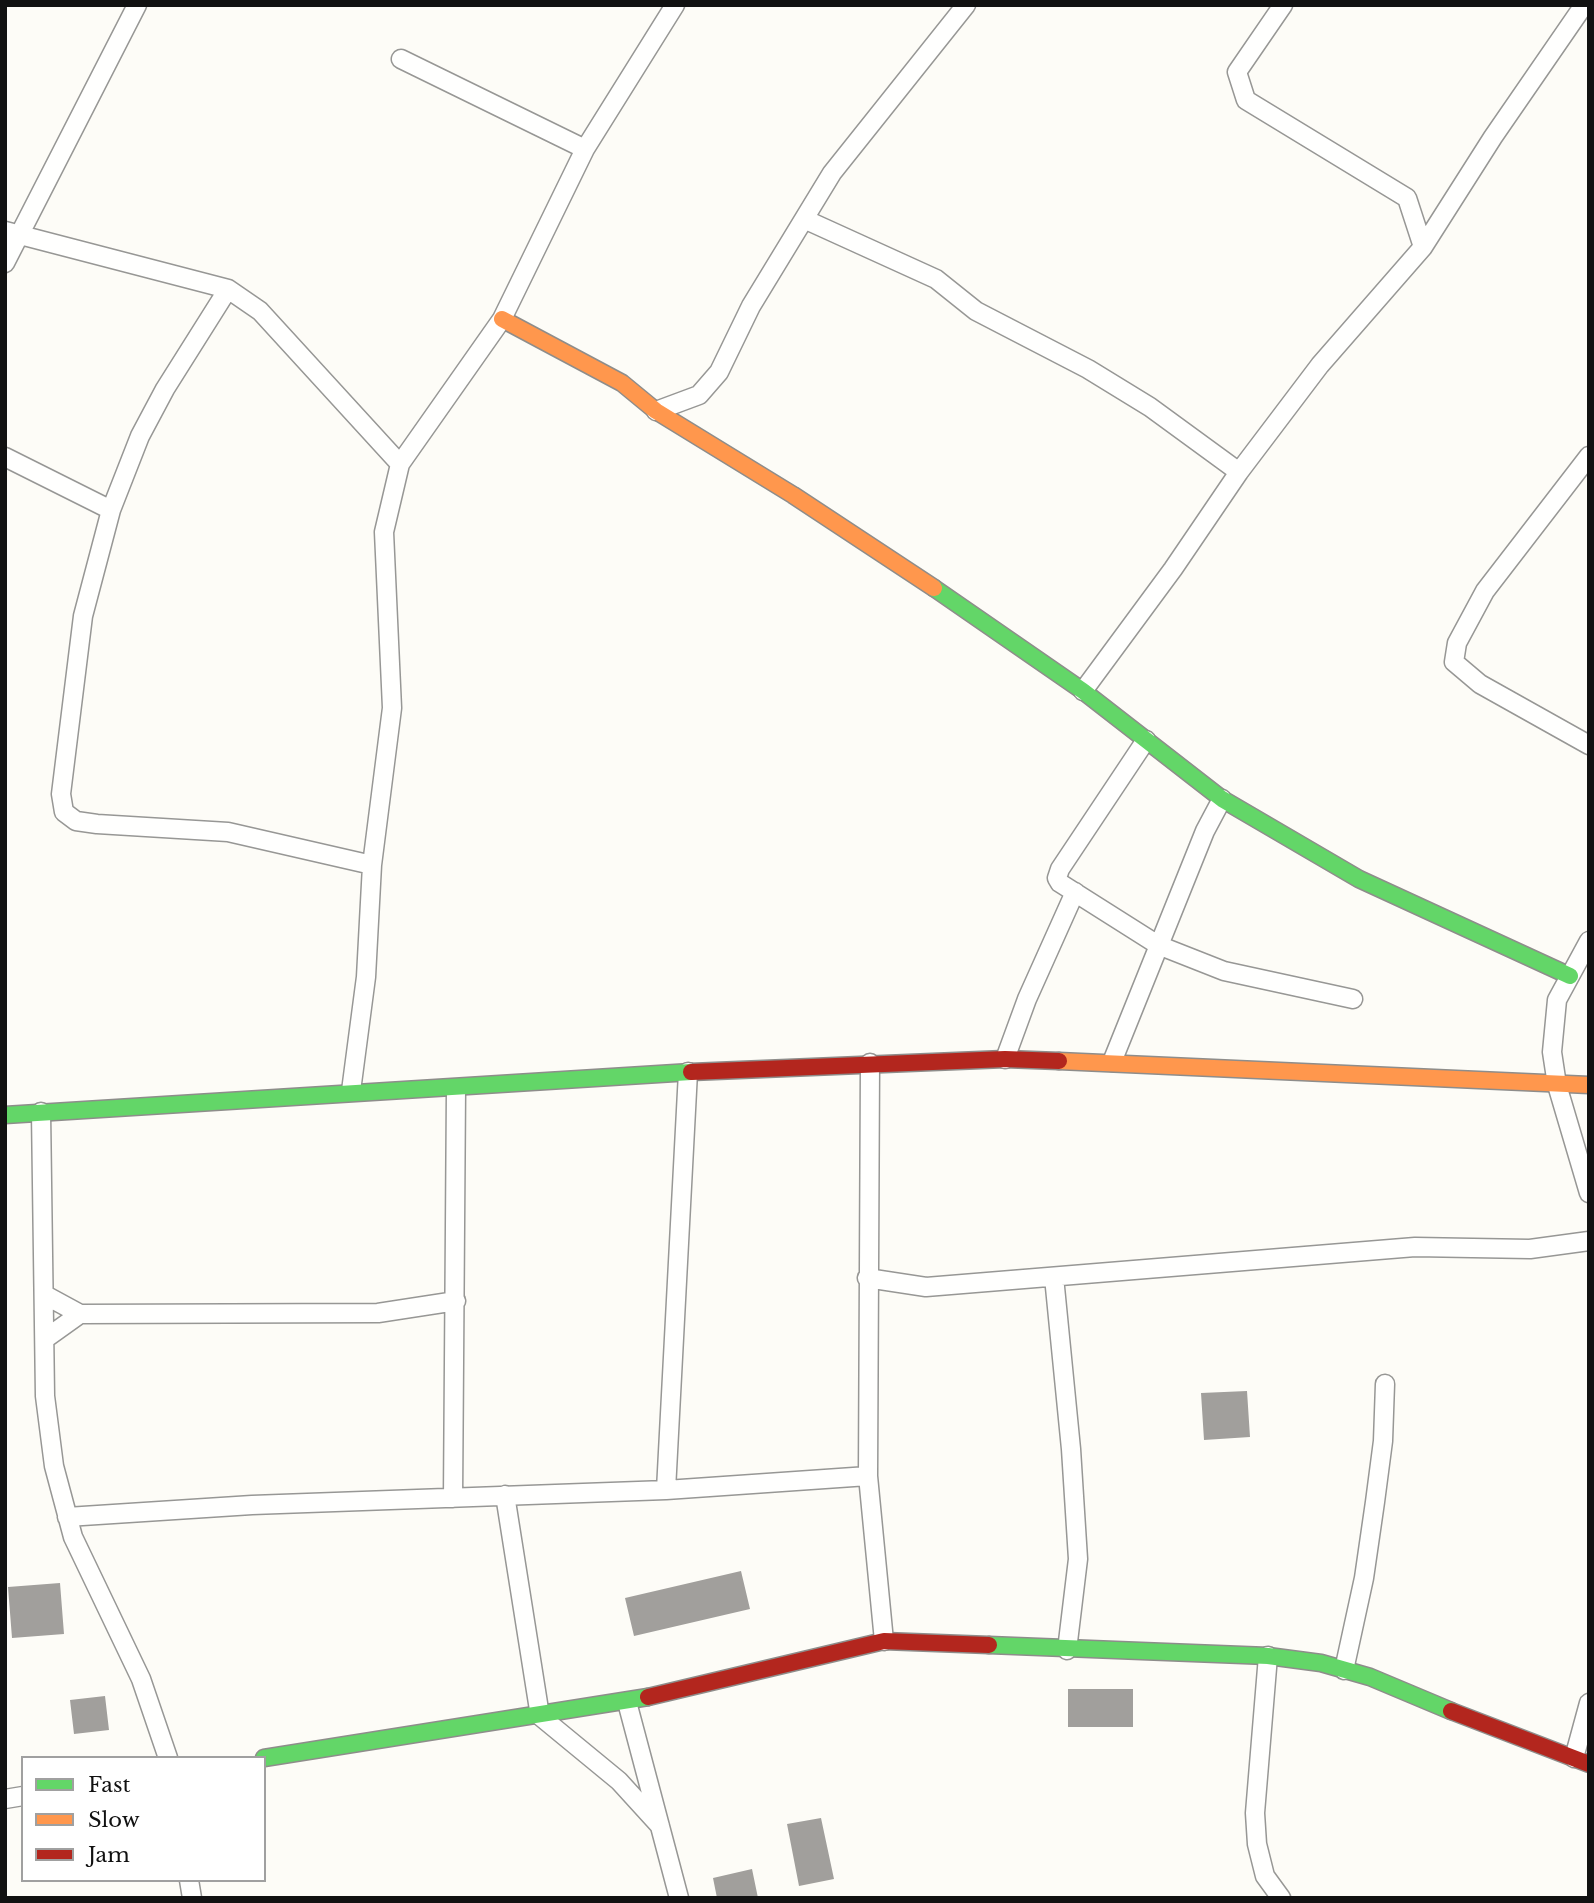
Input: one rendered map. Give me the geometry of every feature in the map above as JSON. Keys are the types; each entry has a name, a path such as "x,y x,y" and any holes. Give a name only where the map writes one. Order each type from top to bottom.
{"street":[{"path":"5,263 13,233 136,5"},
{"path":"351,1091 366,977 372,865 392,708 384,532 400,464 502,318 585,149 675,5"},
{"path":"656,411 699,395 719,372 751,306 832,173 966,5"},
{"path":"1283,5 1237,72 1246,100 1407,198 1423,247"},
{"path":"1083,691 1173,569 1239,472 1320,365 1423,247 1493,137 1584,5"},
{"path":"401,59 585,149"},
{"path":"804,219 936,279 976,311 1088,369 1150,407 1239,472"},
{"path":"13,233 228,289 260,311 400,464"},
{"path":"228,289 165,389 140,436 111,510 83,615 61,794 64,812 76,821 97,824 228,832 372,865"},
{"path":"502,318 622,383 656,411 793,495 992,626 1083,691 1222,799 1359,879 1570,976"},
{"path":"1589,456 1485,591 1457,643 1454,662 1480,684 1589,745"},
{"path":"5,457 111,510"},
{"path":"1146,740 1060,869 1057,877 1060,884 1158,945 1224,971 1353,999"},
{"path":"1112,1062 1205,831 1222,799"},
{"path":"1005,1059 1027,999 1075,892"},
{"path":"1589,941 1557,1000 1552,1052 1557,1085 1589,1193"},
{"path":"5,1115 351,1091 456,1088 688,1072 1005,1059 1589,1085"},
{"path":"870,1063 867,1278 869,1476 884,1640"},
{"path":"666,1490 688,1072"},
{"path":"453,1498 456,1088"},
{"path":"41,1112 46,1396 54,1466 73,1537 141,1679 167,1756"},
{"path":"867,1278 926,1287 1415,1247 1530,1249 1589,1241"},
{"path":"1054,1277 1078,1559 1067,1650"},
{"path":"45,1295 80,1314 378,1313 456,1301"},
{"path":"45,1339 80,1314"},
{"path":"1344,1670 1364,1578 1374,1515 1383,1441 1385,1384"},
{"path":"67,1517 505,1495 666,1490 869,1476"},
{"path":"505,1495 540,1716 619,1781 660,1826"},
{"path":"266,1758 627,1702 884,1640 1067,1650 1268,1656 1370,1677 1517,1738 1581,1761 1589,1703"},
{"path":"1268,1656 1255,1813 1257,1844 1265,1876 1282,1898"},
{"path":"627,1702 679,1898"}],"building":[{"path":"1247,1391 1250,1437 1204,1440 1201,1393"},
{"path":"741,1571 750,1609 634,1636 625,1598"},
{"path":"60,1583 64,1634 12,1638 8,1587"},
{"path":"1068,1689 1133,1689 1133,1727 1068,1727"},
{"path":"105,1696 109,1730 74,1734 70,1700"},
{"path":"821,1818 834,1879 799,1886 787,1824"},
{"path":"752,1869 758,1898 717,1898 713,1878"}],"traffic: fast":[{"path":"934,588 1083,691 1222,799 1359,879 1570,976"},
{"path":"5,1115 691,1072"},
{"path":"989,1645 1268,1656 1321,1663 1370,1677 1451,1711"},
{"path":"266,1758 648,1697"}],"traffic: slow":[{"path":"502,319 622,383 656,411 793,495 934,588"},
{"path":"1059,1061 1589,1085"}],"traffic: jam":[{"path":"691,1072 1005,1059 1059,1061"},
{"path":"648,1697 884,1641 989,1645"},
{"path":"1451,1711 1589,1764"}]}
